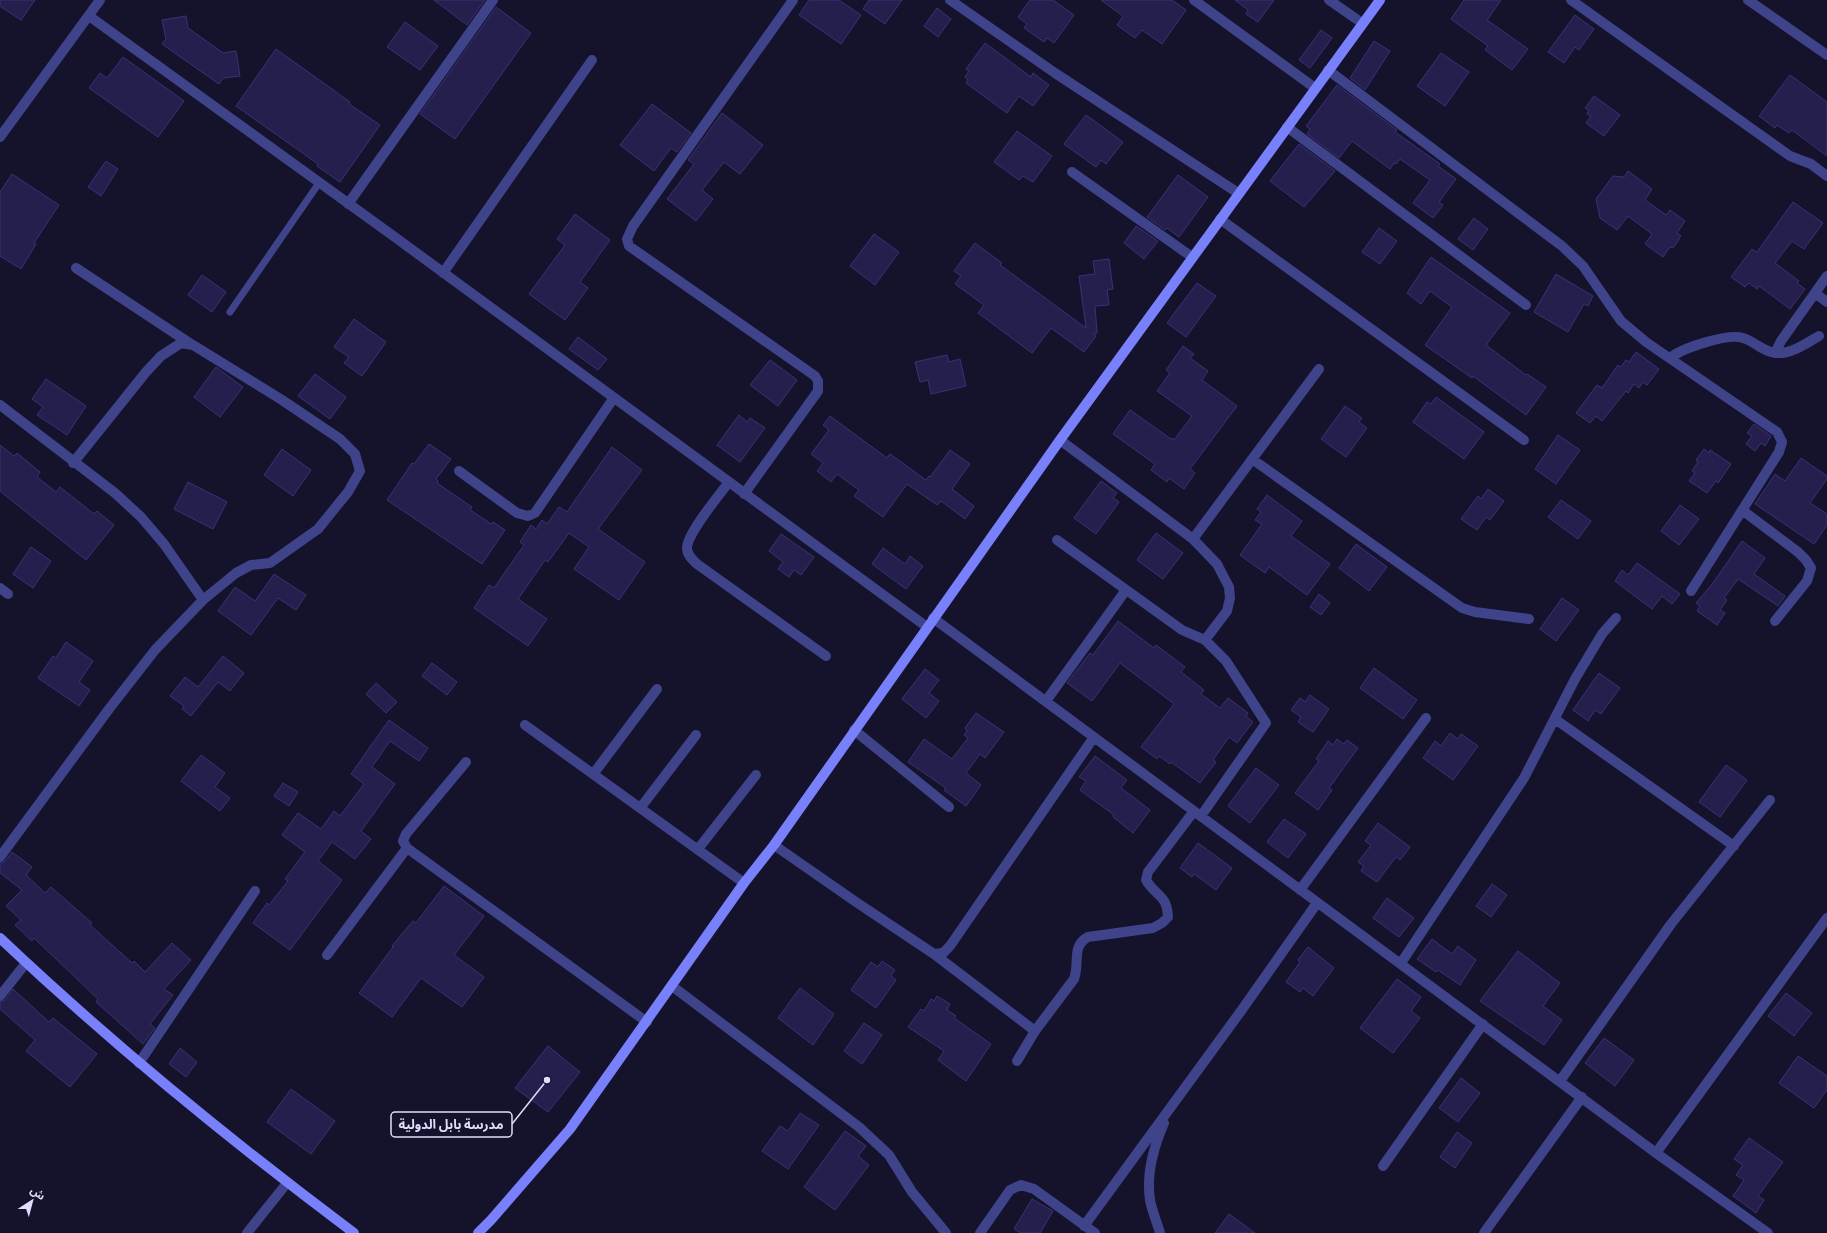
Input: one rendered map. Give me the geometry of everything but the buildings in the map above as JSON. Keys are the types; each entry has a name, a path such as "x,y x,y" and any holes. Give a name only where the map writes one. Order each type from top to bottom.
{"main road":[{"path":"478,1233 570,1129 744,883 774,845 933,618 1192,256 1380,0"},
{"path":"0,938 26,963 140,1063 287,1183 354,1233"}],"street":[{"path":"0,137 100,0"},
{"path":"348,204 494,0"},
{"path":"744,494 818,391 818,381 815,376 629,246 627,239 633,226 793,0"},
{"path":"950,0 1055,73 1238,193"},
{"path":"1194,0 1316,88"},
{"path":"1328,0 1362,23"},
{"path":"1571,0 1790,156 1811,164 1827,176"},
{"path":"1748,0 1827,55"},
{"path":"89,16 927,627"},
{"path":"443,273 592,60"},
{"path":"1328,70 1562,246 1583,266 1621,320 1646,342 1777,432 1782,442 1779,452 1691,591"},
{"path":"1287,127 1526,305"},
{"path":"1072,172 1192,256"},
{"path":"1220,218 1524,440"},
{"path":"0,856 155,650 203,600 236,573 251,565 270,563 318,529 348,492 360,471 355,454 340,439 282,400 193,345 76,268"},
{"path":"1775,353 1781,341 1827,276"},
{"path":"1815,293 1827,302"},
{"path":"1670,358 1678,351 1731,337 1743,337 1775,353 1786,353 1820,336"},
{"path":"73,463 154,363 176,345 181,343 193,345"},
{"path":"1193,539 1318,369"},
{"path":"459,471 517,513 528,516 535,513 613,399"},
{"path":"0,405 73,463 115,493 141,517 164,544 203,600"},
{"path":"1060,440 1193,539 1217,564 1229,587 1230,598 1227,611 1205,640"},
{"path":"1252,459 1462,608 1475,612 1529,619"},
{"path":"729,482 692,533 687,547 689,556 697,564 826,656"},
{"path":"1742,510 1798,552 1811,568 1807,581 1776,621"},
{"path":"1017,1061 1035,1031 1074,979 1077,970 1077,947 1081,940 1088,937 1153,928 1162,923 1168,917 1168,908 1164,899 1149,885 1146,880 1148,872 1198,814 1266,723 1226,661 1205,640 1182,630 1057,540"},
{"path":"1046,701 1126,590"},
{"path":"933,618 1317,903 1560,1080 1656,1153 1768,1233"},
{"path":"1400,963 1524,778 1588,656 1602,634 1616,618"},
{"path":"594,773 657,689"},
{"path":"1300,890 1426,718"},
{"path":"1554,719 1734,846"},
{"path":"525,725 594,773 744,883"},
{"path":"854,730 949,807"},
{"path":"641,807 696,735"},
{"path":"934,954 943,953 950,946 1094,737"},
{"path":"466,762 406,834 402,841 407,848 647,1022"},
{"path":"698,850 756,775"},
{"path":"1560,1080 1671,924 1770,800"},
{"path":"774,845 934,954 1035,1031"},
{"path":"327,955 407,848"},
{"path":"140,1063 256,891"},
{"path":"1084,1226 1241,1011 1317,903"},
{"path":"1656,1153 1827,918"},
{"path":"0,996 26,963"},
{"path":"672,986 859,1127 874,1140 889,1155 912,1192 946,1233"},
{"path":"1383,1166 1483,1024"},
{"path":"1484,1233 1582,1098"},
{"path":"1160,1233 1150,1201 1150,1171 1158,1136 1171,1106"},
{"path":"247,1233 287,1183"},
{"path":"980,1233 1010,1190 1021,1185 1034,1189 1095,1233"}],"lane":[{"path":"230,312 320,183"}],"place":[{"name":"مدرسة بابل الدولية","path":"547,1080"}]}
